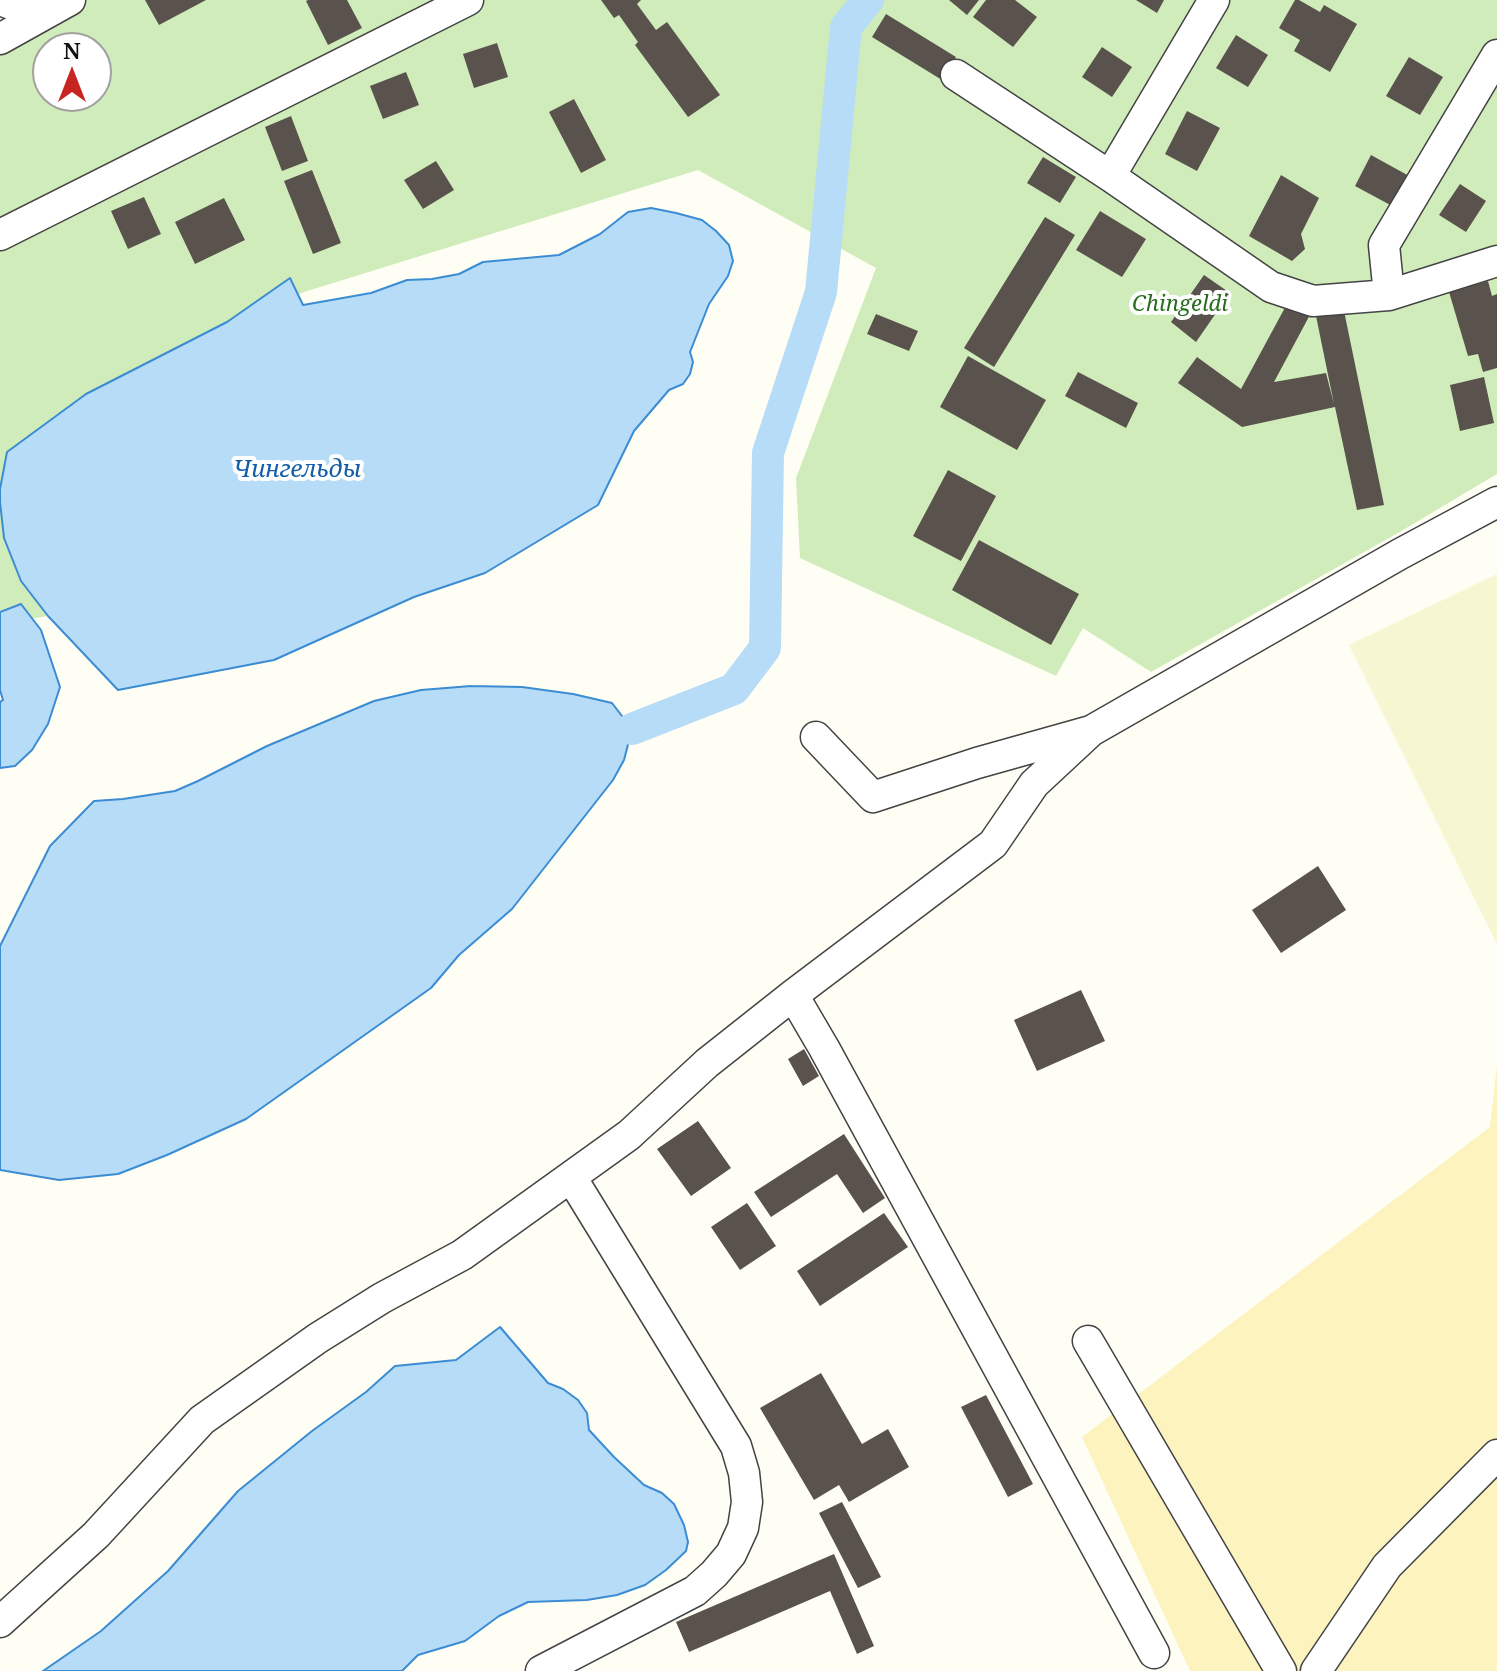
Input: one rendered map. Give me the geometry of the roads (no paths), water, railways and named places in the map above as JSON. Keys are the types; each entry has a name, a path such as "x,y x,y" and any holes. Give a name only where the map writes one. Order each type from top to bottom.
{"street":[{"path":"0,0 40,15"},
{"path":"0,39 70,0"},
{"path":"0,235 468,0"},
{"path":"1110,176 1214,0"},
{"path":"1389,295 1384,245 1497,55"},
{"path":"956,75 1271,287 1313,301 1389,295 1497,261"},
{"path":"0,1622 96,1535 202,1420 318,1338 382,1298 462,1255 629,1135 707,1063 993,844 1034,784 1091,731 1497,502"},
{"path":"816,737 873,797 977,763 1091,731"},
{"path":"793,995 1154,1653"},
{"path":"541,1671 695,1591 731,1554 743,1528 747,1502 744,1473 736,1446 571,1177"},
{"path":"1088,1341 1281,1671"},
{"path":"1316,1671 1387,1566 1497,1455"}],"water":[{"name":"Чингельды","path":"651,208 702,220 729,245 733,261 728,276 709,304 690,352 693,362 690,374 683,384 669,390 634,431 598,505 485,573 414,597 274,660 118,690 48,616 21,581 4,538 0,502 7,452 86,394 227,322 290,278 303,305 371,293 407,280 459,274 483,262 559,255 600,234 628,212"},
{"path":"21,604 41,630 60,687 48,724 32,750 15,766 0,768 0,702 3,700 0,690 0,612"},
{"path":"471,686 522,687 612,703 632,729 624,760 613,780 512,909 459,955 431,988 246,1119 118,1174 59,1180 0,1170 0,946 50,846 94,801 175,791 267,746 374,701 421,690"},
{"path":"500,1327 548,1383 578,1400 587,1413 589,1430 614,1457 644,1485 662,1493 674,1504 688,1542 686,1551 666,1570 645,1585 617,1595 587,1600 528,1602 499,1616 465,1641 418,1655 402,1671 43,1671 101,1631 168,1571 238,1491 395,1366 456,1360"}],"waterway":[{"path":"632,729 734,689 765,648 768,453 821,292 846,27 868,0"}],"park label":[{"name":"Chingeldi","path":"1180,305"}]}
